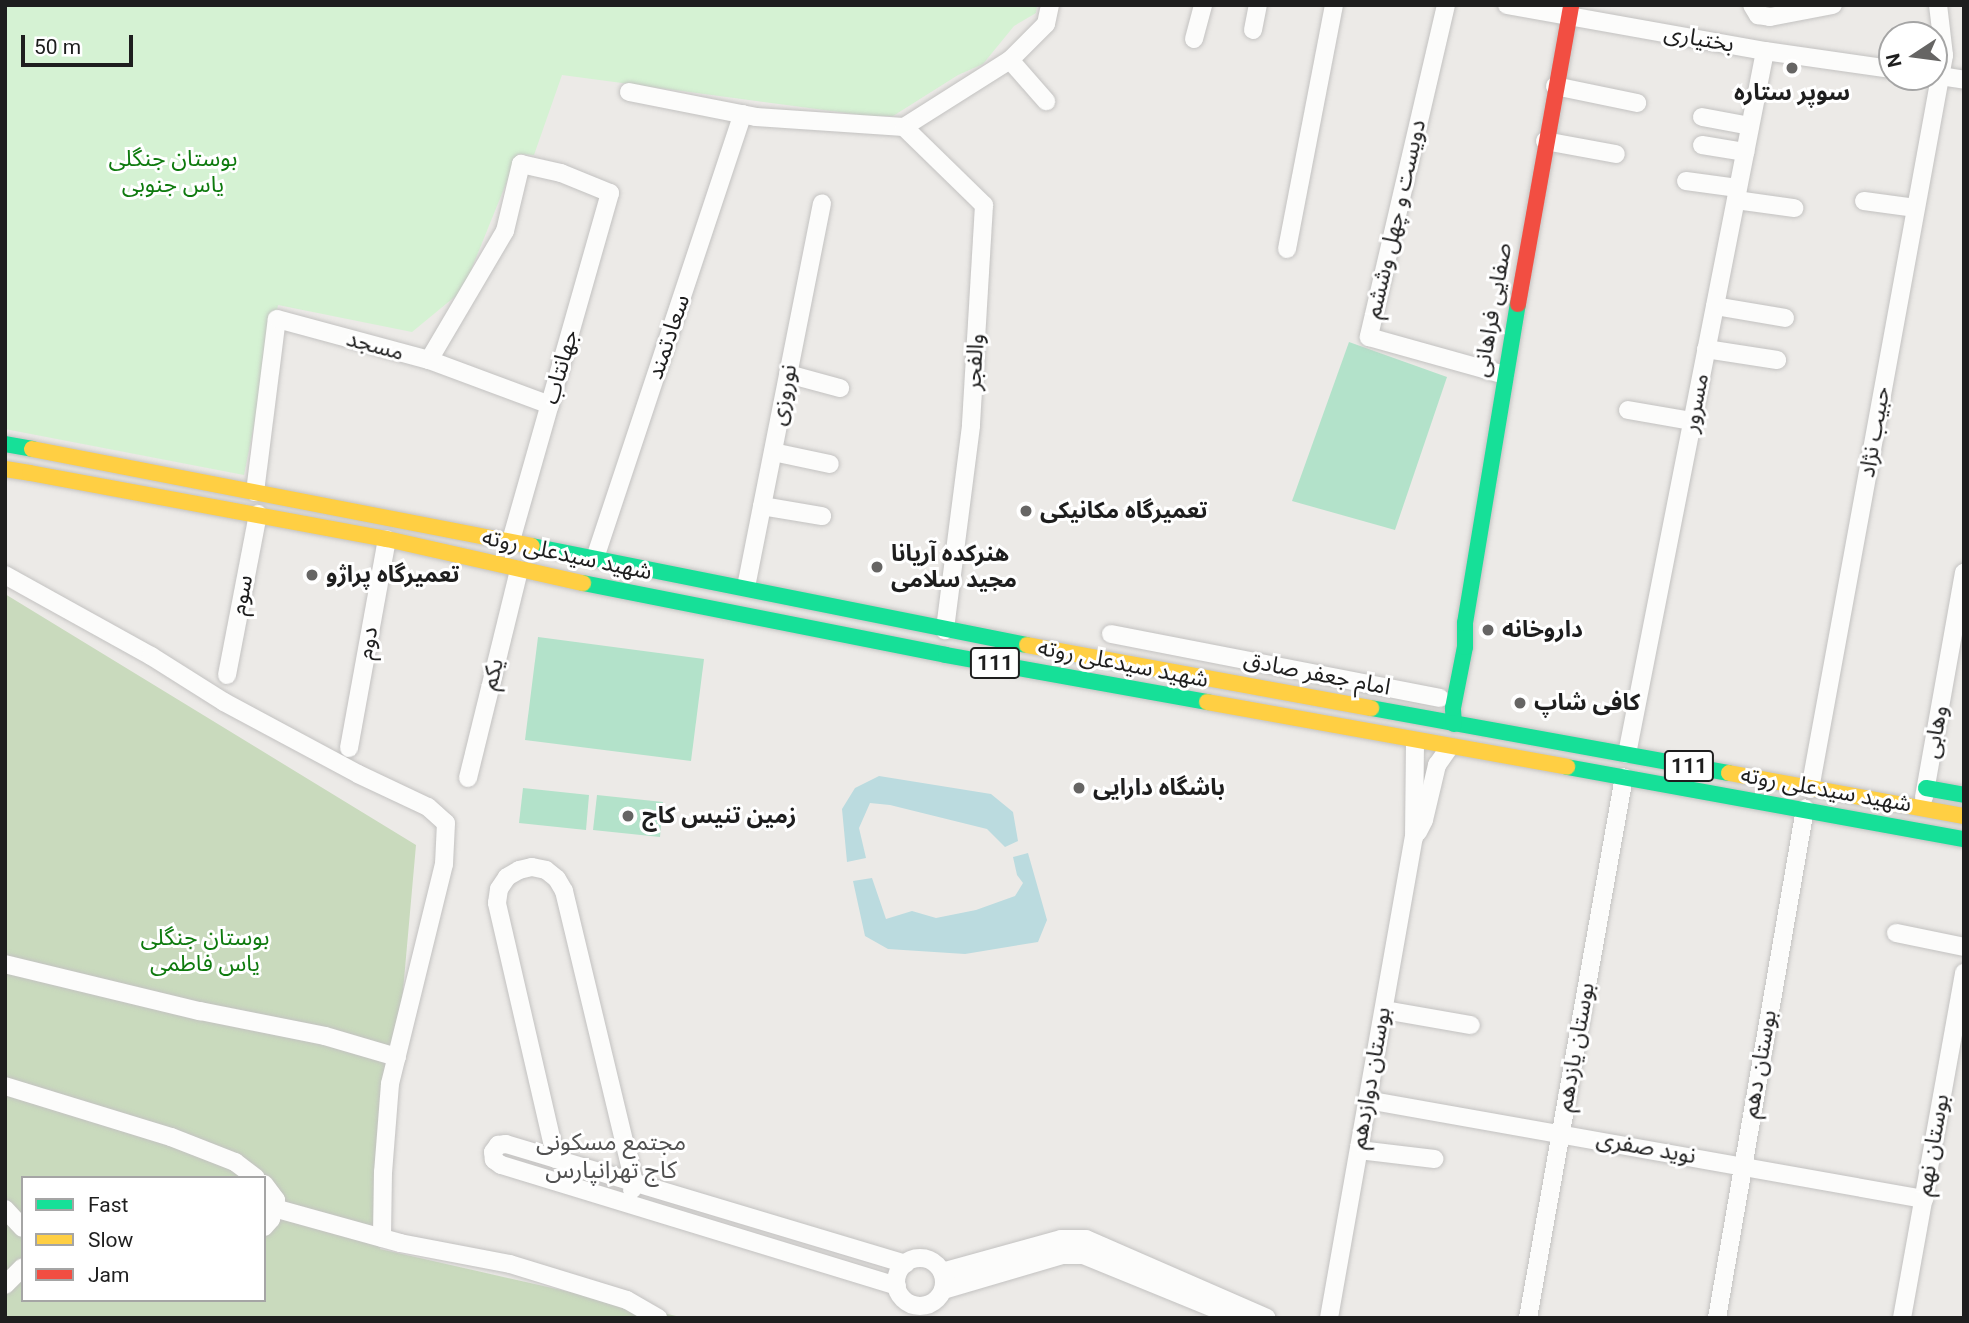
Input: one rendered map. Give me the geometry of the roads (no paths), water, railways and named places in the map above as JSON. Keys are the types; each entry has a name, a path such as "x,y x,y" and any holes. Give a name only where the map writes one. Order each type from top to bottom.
{"main road":[{"name":"صفایی فراهانی","path":"1454,724 1453,708 1465,647 1465,623 1505,375 1570,11"},
{"name":"شهید سیدعلی روته","path":"5,444 746,587 945,630 1964,816"},
{"name":"شهید سیدعلی روته","path":"5,469 387,539 519,570 946,655 1448,748 1964,838"},
{"name":"صفایی فراهانی","path":"1429,718 1440,698 1455,638 1465,623"},
{"path":"1926,788 1964,795"}],"street":[{"path":"629,92 743,114 844,125 904,127 1010,60 1046,24 1050,5"},
{"path":"1194,39 1203,5"},
{"path":"1253,30 1258,5"},
{"path":"1287,249 1334,5"},
{"name":"دویست و چهل وششم","path":"1446,5 1370,337 1505,375"},
{"name":"بختیاری","path":"1507,5 1570,11 1765,51 1878,67"},
{"path":"1752,5 1758,15 1770,17 1833,5"},
{"name":"مسرور","path":"1627,754 1765,51"},
{"path":"1010,60 1046,101"},
{"path":"1555,86 1637,103"},
{"name":"حبیب نژاد","path":"1810,789 1916,208 1935,91"},
{"name":"سعادتمند","path":"594,558 743,114"},
{"path":"1702,117 1750,126"},
{"name":"والفجر","path":"904,127 984,205 971,426 945,630"},
{"path":"1545,141 1616,154"},
{"path":"1702,145 1745,152"},
{"name":"مسجد","path":"256,492 277,320 429,360 505,231 521,164 561,173 610,193"},
{"path":"1686,181 1794,208"},
{"name":"جهانتاب","path":"511,541 610,193"},
{"path":"1864,201 1916,208"},
{"name":"نوروزی","path":"746,587 822,203"},
{"path":"1715,306 1785,318"},
{"path":"1706,349 1777,360"},
{"path":"429,360 550,405"},
{"path":"788,374 841,388"},
{"path":"1628,410 1692,421"},
{"path":"773,452 830,464"},
{"path":"762,506 822,516"},
{"name":"سوم","path":"227,675 258,514"},
{"name":"دوم","path":"349,748 387,539"},
{"name":"یکم","path":"468,778 519,570"},
{"name":"وهابی","path":"1922,808 1964,573"},
{"path":"5,575 151,656 224,702 358,774 428,807 446,823 444,864 390,1084 383,1172 382,1238"},
{"name":"امام جعفر صادق","path":"1111,634 1440,698"},
{"name":"بوستان دوازدهم","path":"1329,1318 1414,838 1415,741"},
{"name":"بوستان دوازدهم","path":"1414,838 1424,820 1437,765 1448,748"},
{"name":"بوستان یازدهم","path":"1528,1318 1624,777"},
{"name":"بوستان دهم","path":"1717,1318 1805,810"},
{"path":"556,1159 497,903 499,889 507,877 532,867 546,870 557,878 564,891 634,1183 627,1203"},
{"path":"1896,933 1964,947"},
{"path":"5,964 200,1011 325,1036 397,1058"},
{"name":"بوستان نهم","path":"1902,1318 1964,973"},
{"path":"1384,1010 1471,1025"},
{"path":"5,1086 171,1137 235,1162 253,1176"},
{"name":"نوید صفری","path":"1367,1100 1743,1164 1924,1199"},
{"path":"897,1286 501,1165 493,1156 495,1148 502,1144 556,1159 905,1264"},
{"path":"1359,1150 1433,1159"},
{"path":"266,1187 276,1200 271,1219 266,1225"},
{"path":"274,1208 382,1238 510,1264 627,1300 658,1318"},
{"path":"5,1209 21,1226"},
{"path":"943,1281 934,1262 922,1258 905,1264 898,1274 897,1286 907,1302 919,1306 931,1304 943,1281 1061,1239 1086,1239 1267,1318"},
{"path":"943,1281 1063,1255 1083,1255 1237,1318"},
{"path":"5,1284 21,1269"}],"water":[{"path":"879,776 991,794 1013,812 1018,841 1005,847 987,829 890,805 870,803 859,828 866,858 847,862 842,809 855,788"},
{"path":"1028,853 1047,920 1038,942 965,954 888,949 865,936 853,881 872,878 886,919 912,911 936,918 976,910 1015,896 1023,883 1017,875 1013,857"}],"place":[{"name":"سوپر ستاره","path":"1792,68"},
{"name":"تعمیرگاه مکانیکی","path":"1026,511"},
{"name":"هنرکده آریانا مجید سلامی","path":"877,567"},
{"name":"تعمیرگاه پراژو","path":"312,575"},
{"name":"داروخانه","path":"1488,630"},
{"name":"کافی شاپ","path":"1520,703"},
{"name":"باشگاه دارایی","path":"1079,788"},
{"name":"زمین تنیس کاج","path":"628,816"}],"district":[{"name":"مجتمع مسکونی کاج تهرانپارس","path":"611,1157"}],"park label":[{"name":"بوستان جنگلی یاس جنوبی","path":"173,172"},
{"name":"بوستان جنگلی یاس فاطمی","path":"205,951"}]}
